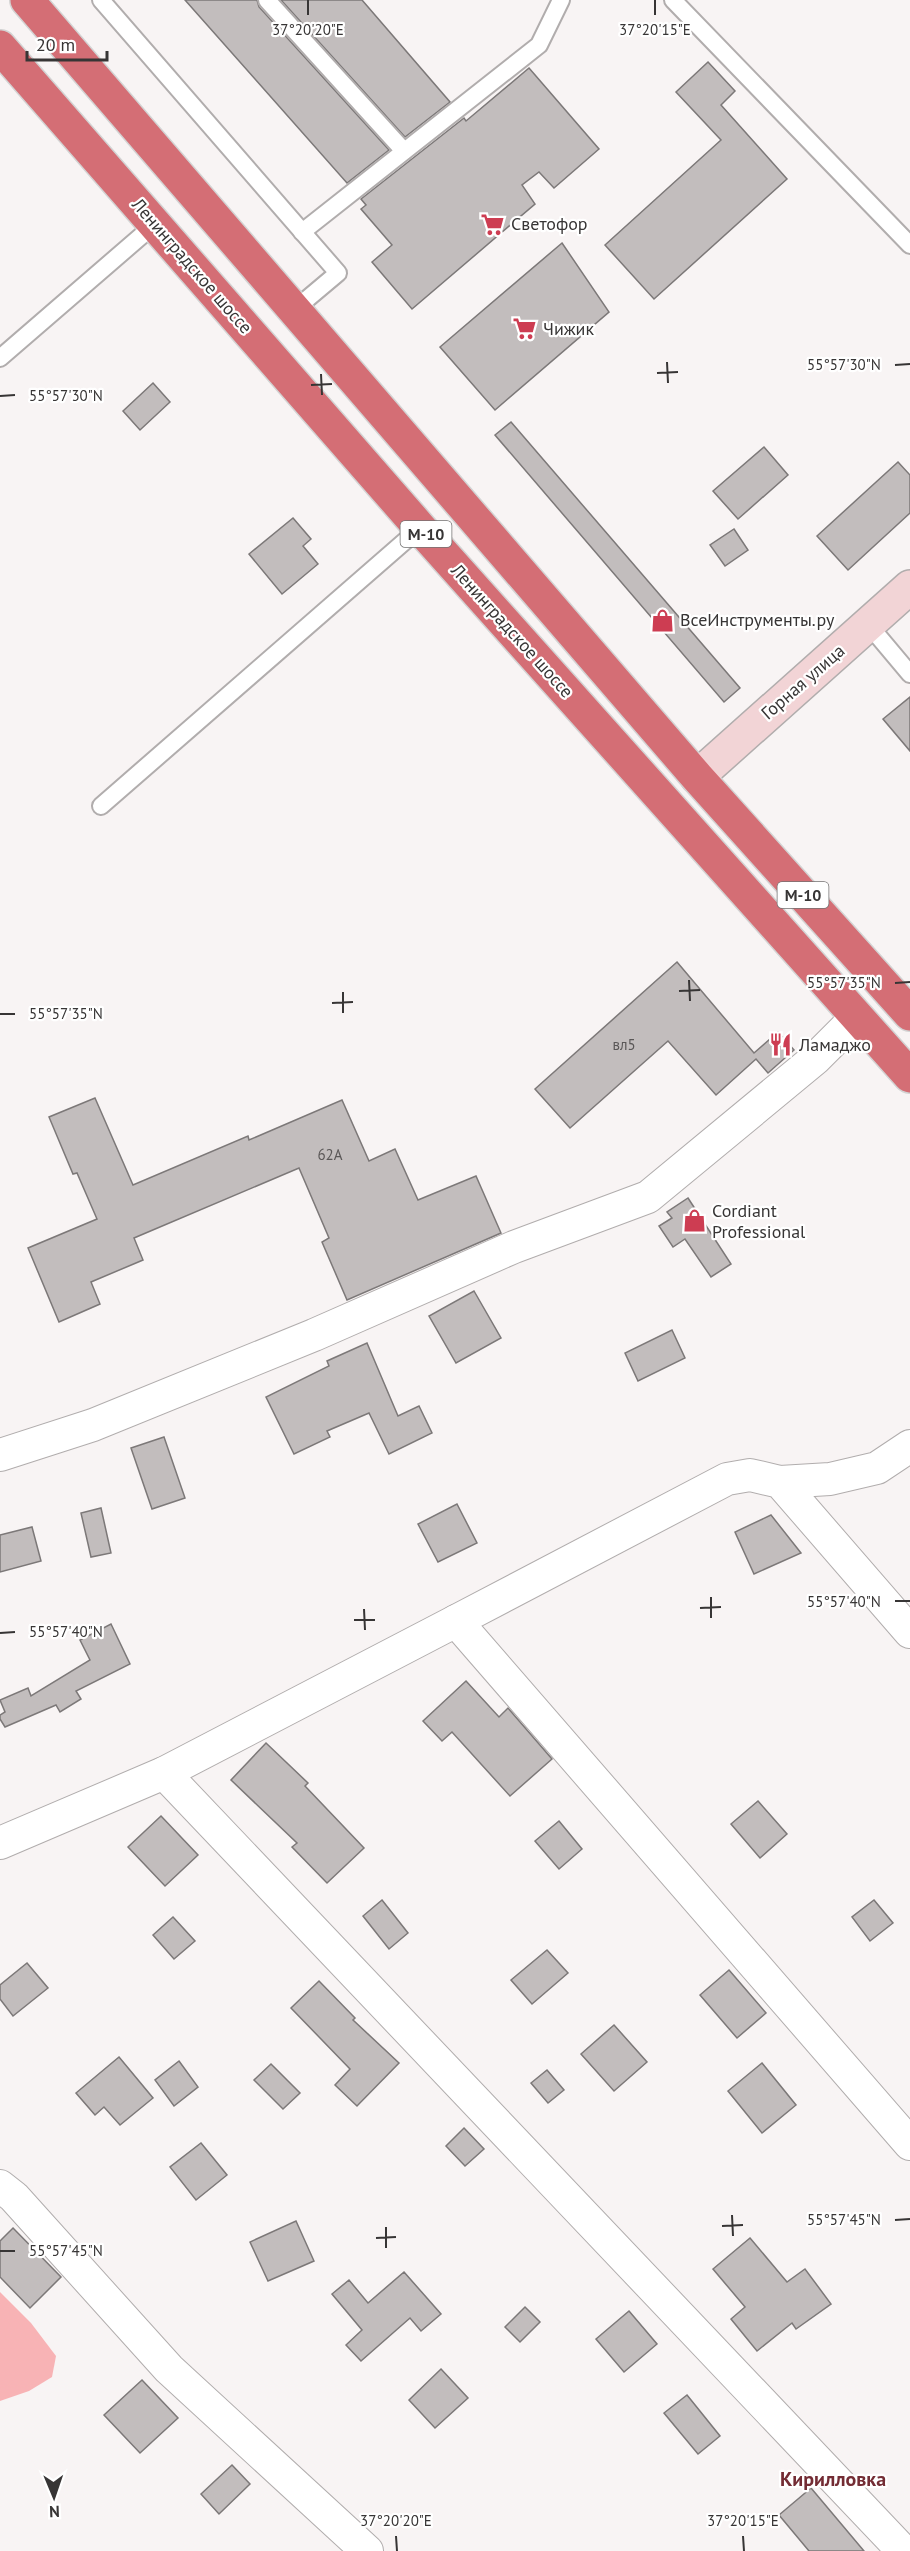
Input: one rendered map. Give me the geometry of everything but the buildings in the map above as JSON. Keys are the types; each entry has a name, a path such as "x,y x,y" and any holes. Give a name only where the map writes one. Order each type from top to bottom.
{"highway":[{"name":"М-10","path":"27,0 697,777 910,1014"},
{"name":"Ленинградское шоссе","path":"0,47 420,528 910,1076"}],"street":[{"name":"Горная улица","path":"697,777 910,587"},
{"path":"0,1455 93,1425 314,1335 514,1247 648,1197 815,1059 856,1018"},
{"path":"0,1843 164,1773 727,1479 750,1475 780,1482 830,1479 877,1468 910,1446"},
{"path":"780,1482 910,1632"},
{"path":"456,1621 910,2144"},
{"path":"164,1773 903,2551"},
{"path":"0,2186 14,2197 169,2369 367,2551"}],"lane":[{"path":"267,0 404,151"},
{"path":"302,232 539,45 561,0"},
{"path":"673,0 910,245"},
{"path":"105,1 338,273 294,310"},
{"path":"0,358 155,224"},
{"path":"101,806 420,528"},
{"path":"868,624 910,674"}],"shaded area":[{"path":"0,2292 31,2323 56,2356 52,2377 29,2391 0,2401"}],"place":[{"name":"Светофор","path":"493,224"},
{"name":"Чижик","path":"525,329"},
{"name":"ВсеИнструменты.ру","path":"662,620"},
{"name":"Ламаджо","path":"781,1045"},
{"name":"Cordiant Professional","path":"694,1221"}],"district":[{"name":"Кирилловка","path":"833,2479"}]}
